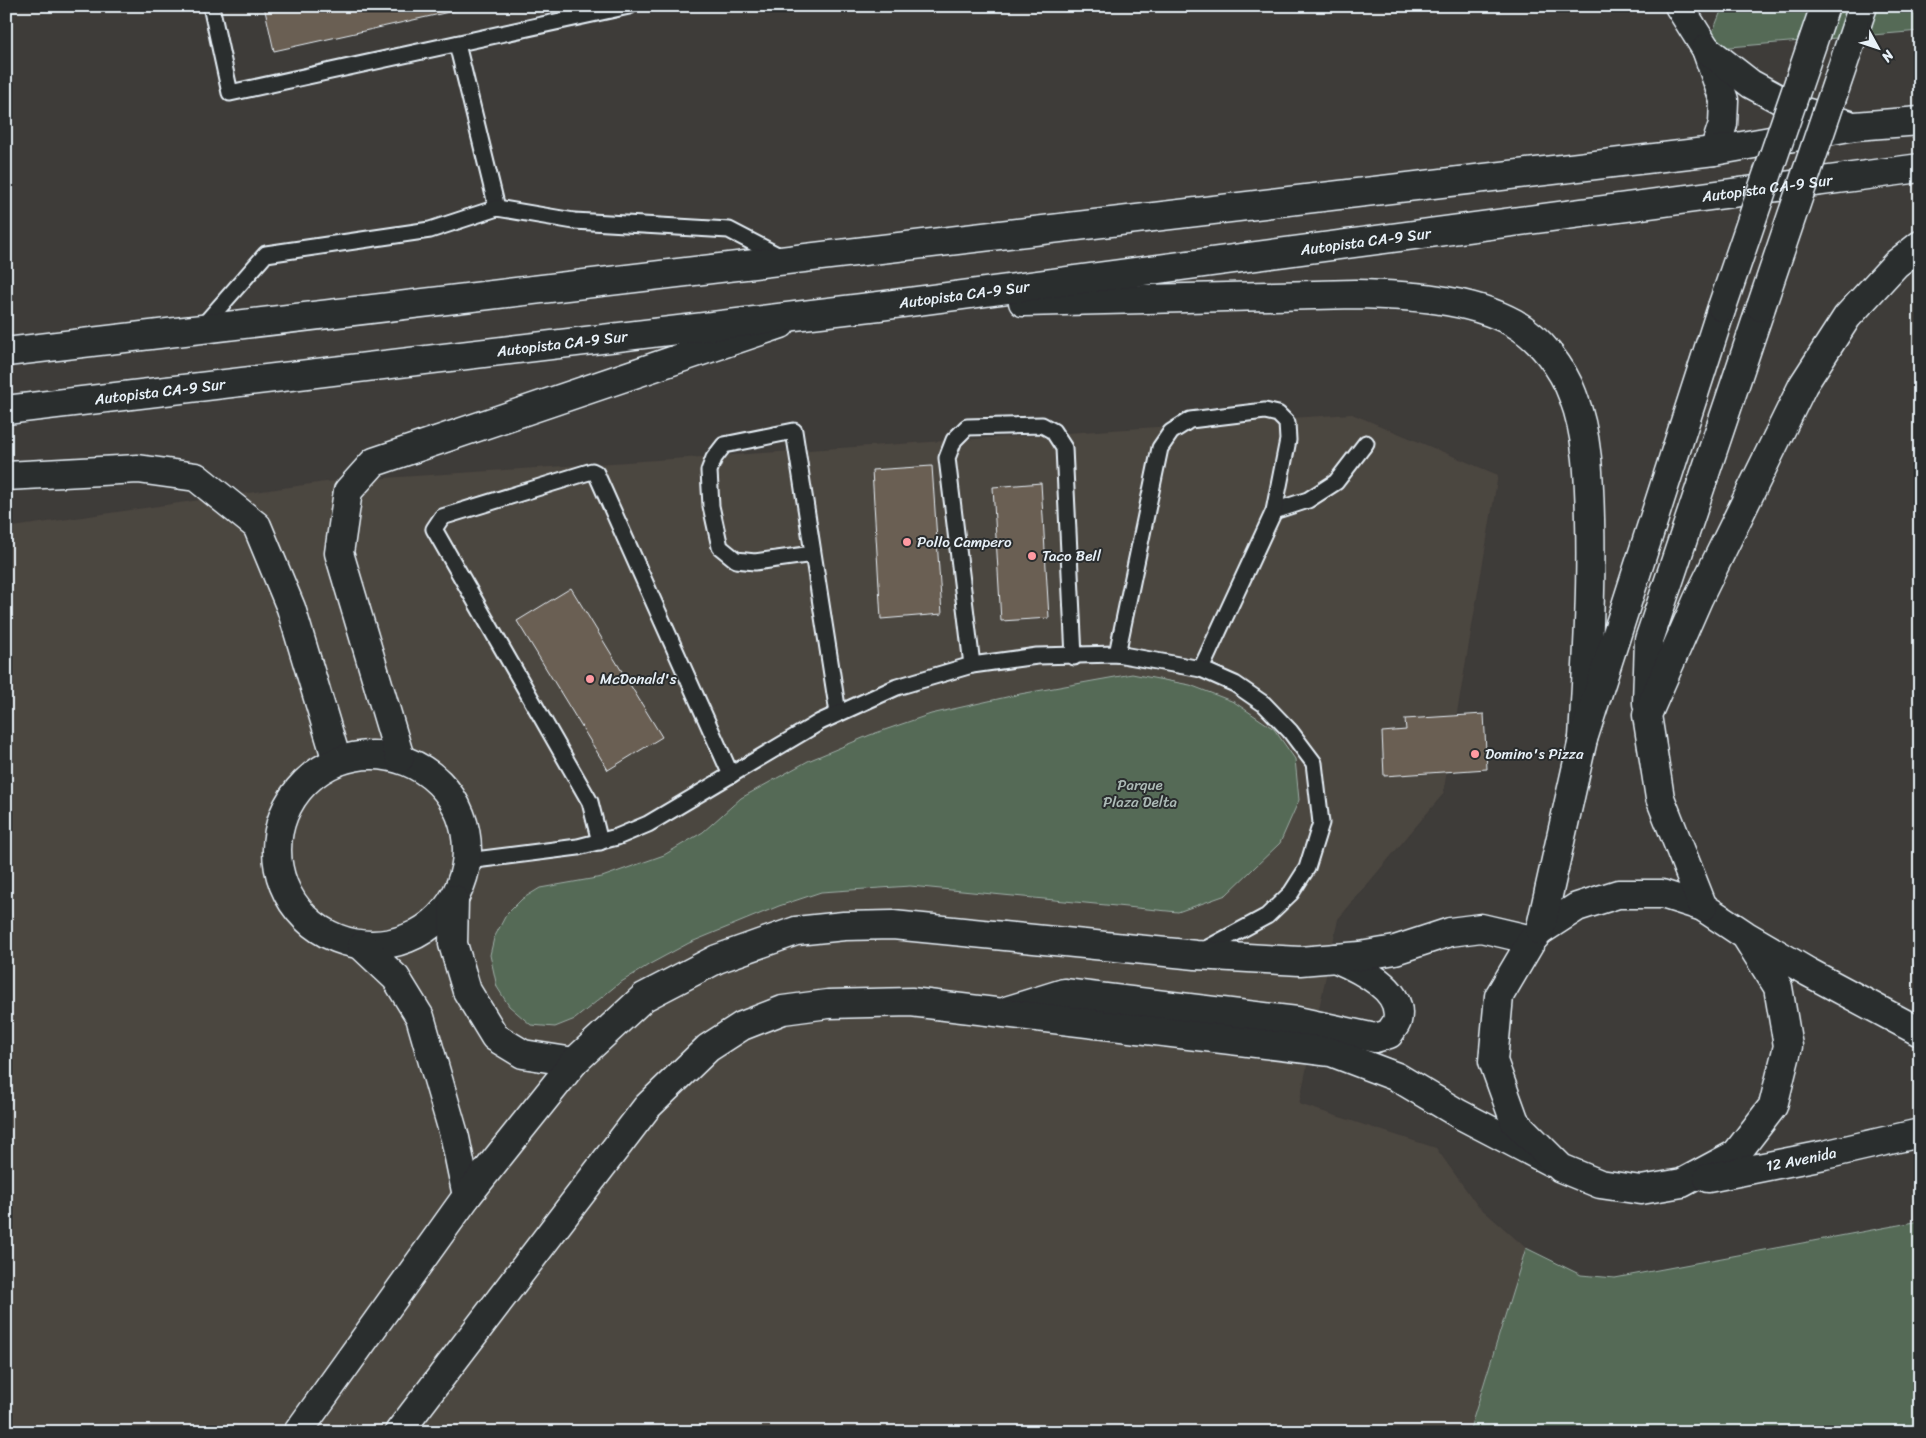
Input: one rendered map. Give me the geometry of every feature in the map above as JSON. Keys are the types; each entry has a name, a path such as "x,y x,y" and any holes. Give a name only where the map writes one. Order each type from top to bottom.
{"main road":[{"path":"1679,6 1706,49 1724,100 1723,124 1714,151"},
{"path":"1561,1168 1515,1122 1493,1061 1499,996 1536,936 1583,739 1725,297 1825,6"},
{"path":"1703,907 1660,798 1647,715 1649,640 1864,6"},
{"path":"1706,49 1751,84 1801,110 1855,126"},
{"path":"6,352 1714,151 1855,126 1920,121"},
{"name":"Autopista CA-9 Sur","path":"6,410 879,306 1920,168"},
{"path":"1647,715 1698,599 1803,385 1847,317 1896,264 1920,245"},
{"path":"879,306 1395,294 1438,300 1487,312 1515,324 1539,343 1554,361 1573,394 1584,436 1589,494 1592,584 1583,739"},
{"path":"400,758 339,553 348,491 374,462 810,314"},
{"path":"6,476 138,469 196,477 257,526 291,608 337,761"},
{"path":"368,754 400,758 430,773 452,797 465,828 467,861 463,881 454,899 437,920 415,936 390,944 362,946 328,936 299,913 281,882 276,846 285,810 306,780 337,761 368,754"},
{"path":"298,1432 467,1196 574,1062 644,997 717,959 796,932 844,926 893,926 1196,955 1300,961 1395,950 1450,932 1481,928 1536,936 1576,907 1618,894 1662,894 1703,907 1745,935 1920,1032"},
{"path":"454,899 453,944 467,991 495,1037 524,1054 574,1062"},
{"path":"1682,1183 1736,1154 1773,1106 1788,1046 1778,986 1745,935"},
{"path":"362,946 396,978 420,1017 455,1138 467,1196"},
{"path":"1000,1013 1064,993 1297,1021 1375,1038 1389,1034 1397,1021 1397,1004 1378,981 1362,970 1335,958"},
{"name":"12 Avenida","path":"400,1432 646,1108 708,1048 742,1026 783,1010 828,1004 911,1002 1331,1052 1397,1077 1459,1114 1561,1168 1600,1184 1641,1190 1824,1155 1920,1133"},
{"path":"317,1432 350,1359"}],"lane":[{"path":"211,6 230,93 629,6"},
{"path":"457,44 497,208"},
{"path":"200,329 266,254 430,230 497,208 574,221 729,230 786,260"},
{"path":"1117,654 1160,448 1171,432 1190,420 1265,411 1278,414 1287,423 1288,440 1274,511 1201,669"},
{"path":"972,665 947,458 954,440 967,427 1042,424 1053,431 1064,448 1074,657"},
{"path":"813,554 755,562 736,560 720,547 711,506 709,471 714,458 724,445 794,431 838,713"},
{"path":"1274,511 1308,500 1336,482 1366,443"},
{"path":"600,842 590,802 434,529 442,516 592,471 596,473 731,775"},
{"path":"467,861 578,848 648,824 820,722 897,688 972,665 1037,656 1074,657 1117,654 1201,669 1235,684 1264,704 1290,731 1314,763 1321,823 1306,868 1290,893 1267,916 1196,955"}],"shaded area":[{"path":"1352,414 1498,475 1443,794 1338,919 1299,1104 1436,1148 1477,1205 1526,1248 1469,1432 6,1432 6,528 325,482"}],"green space":[{"path":"1723,6 1920,6 1920,31 1706,49"},
{"name":"Parque Plaza Delta","path":"1132,674 1190,685 1234,702 1274,729 1295,759 1299,800 1280,843 1226,895 1178,912 910,886 821,892 779,906 689,943 618,984 575,1019 555,1027 531,1025 509,1006 497,987 490,955 494,938 506,915 522,899 540,888 602,877 664,855 703,832 741,798 808,761 870,735 931,714 1020,694"},
{"path":"1920,1221 1920,1432 1469,1432 1526,1248 1581,1275 1615,1278"}],"building":[{"path":"264,6 476,6 274,51"},
{"name":"Pollo Campero","path":"932,466 942,614 881,619 872,470"},
{"path":"1041,483 1049,618 1001,621 993,487"},
{"name":"McDonald's","path":"571,588 662,737 608,770 517,621"},
{"path":"1484,714 1487,769 1384,776 1382,732 1406,730 1405,719"}],"place":[{"name":"Pollo Campero","path":"907,542"},
{"name":"Taco Bell","path":"1032,556"},
{"name":"McDonald's","path":"590,679"},
{"name":"Domino's Pizza","path":"1475,754"}]}
